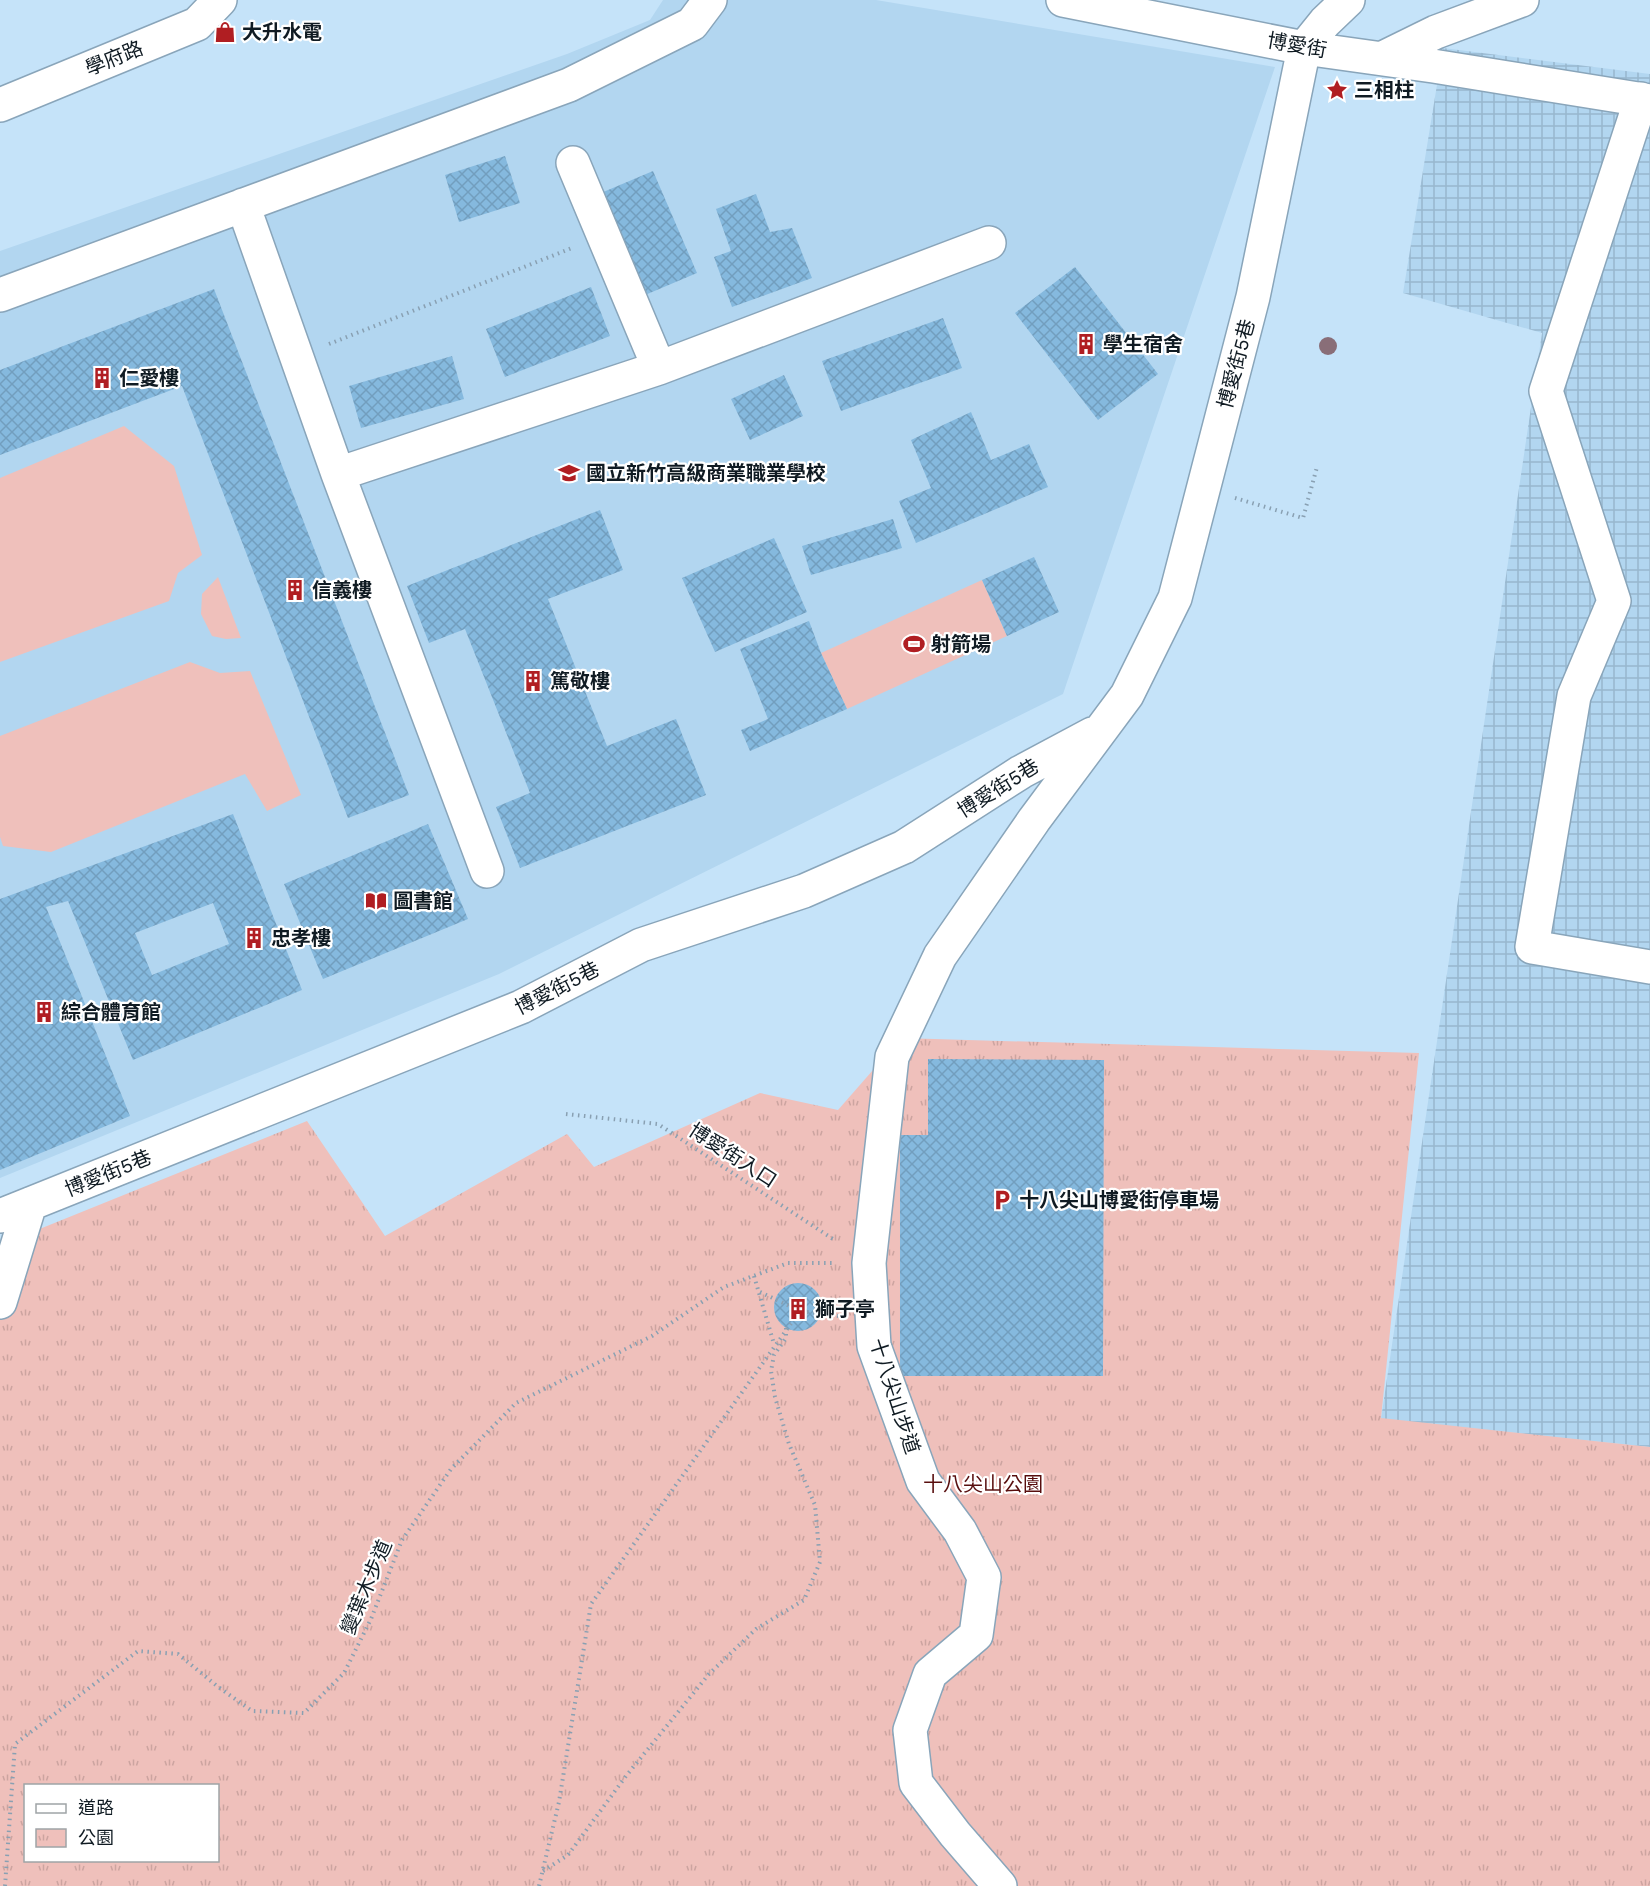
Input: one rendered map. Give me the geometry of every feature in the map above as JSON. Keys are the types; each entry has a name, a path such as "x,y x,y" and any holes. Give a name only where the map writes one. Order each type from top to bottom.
{"street":[{"name":"學府路","path":"0,105 197,24 220,0"},
{"path":"0,295 569,85 692,24 710,0"},
{"name":"博愛街","path":"1063,0 1304,48 1383,58 1645,100"},
{"path":"1304,48 1325,22 1348,0"},
{"path":"1383,58 1436,32 1522,0"},
{"name":"博愛街5巷","path":"869,1263 892,1057 940,956 1126,695 1174,598 1253,297 1304,48"},
{"path":"1645,100 1546,391 1614,601 1574,696 1532,947 1650,967"},
{"path":"573,164 659,368"},
{"path":"243,205 338,474 487,871"},
{"path":"338,474 659,368 989,243"},
{"name":"博愛街5巷","path":"0,1216 521,1007 642,945 804,891 884,856 904,847 1021,772 1099,731"},
{"path":"0,1302 30,1204"},
{"name":"十八尖山步道","path":"869,1263 874,1346 923,1481 960,1531 984,1577 976,1635 930,1674 910,1730 916,1783 955,1834 1000,1886"}],"path":[{"path":"297,357 604,235"},
{"path":"1235,498 1303,518 1317,467"},
{"name":"博愛街入口","path":"566,1114 658,1124 869,1263"},
{"name":"變葉木步道","path":"5,1886 15,1744 138,1651 178,1654 217,1686 252,1710 304,1713 344,1673 371,1619 402,1540 451,1469 516,1403 652,1336 724,1287 788,1263 869,1263"},
{"path":"754,1276 774,1344"},
{"path":"759,1291 800,1311 873,1321"},
{"path":"539,1886 559,1802 591,1604 774,1344 800,1311"},
{"path":"543,1872 568,1855 626,1776 708,1674 756,1629 804,1600 820,1562 815,1505 789,1444 775,1397 771,1371 774,1355 786,1338 786,1328"}],"shaded area":[{"name":"國立新竹高級商業職業學校","path":"663,0 876,0 1275,67 1063,694 499,974 0,1178 0,251 567,54 650,20"},
{"path":"1443,48 1650,74 1650,1447 1381,1419 1542,333 1403,293"}],"green space":[{"path":"124,426 174,466 202,555 178,573 169,601 0,662 0,478"},
{"path":"218,577 241,638 226,639 212,636 201,614 202,594"},
{"name":"射箭場","path":"982,580 1007,636 847,709 821,653"},
{"path":"190,662 220,673 250,671 301,795 267,811 245,774 51,852 3,846 0,837 0,736"},
{"name":"十八尖山公園","path":"901,1038 1419,1053 1381,1418 1650,1447 1650,1886 0,1886 0,1245 307,1121 385,1236 567,1134 594,1167 760,1093 838,1110"}],"building":[{"path":"505,156 520,203 459,222 445,175"},
{"path":"653,171 697,273 645,295 601,193"},
{"path":"756,194 770,232 792,228 812,278 732,307 714,257 731,251 716,209"},
{"name":"學生宿舍","path":"1075,267 1158,374 1098,420 1015,313"},
{"path":"591,287 610,336 505,377 486,329"},
{"name":"信義樓","path":"214,289 409,795 348,818 182,386 0,455 0,370"},
{"path":"943,318 962,368 841,411 822,361"},
{"path":"452,356 464,399 361,428 349,386"},
{"path":"784,375 803,416 750,440 731,399"},
{"path":"971,412 991,460 1029,444 1048,487 916,543 899,501 931,488 911,440"},
{"name":"篤敬樓","path":"600,510 623,570 548,599 607,746 676,719 706,795 520,868 496,807 530,793 465,629 429,643 407,586"},
{"path":"893,519 902,548 811,575 802,546"},
{"path":"774,538 807,612 715,652 682,578"},
{"path":"1034,557 1059,612 1007,636 982,580"},
{"path":"809,621 847,709 750,751 741,730 768,719 740,649"},
{"path":"233,814 302,990 133,1060 68,901 46,907 130,1116 0,1170 0,899","holes":["213,903 229,944 152,975 135,933"]},
{"name":"圖書館","path":"428,824 468,919 323,979 284,884"},
{"name":"十八尖山博愛街停車場","path":"928,1059 1104,1060 1103,1376 900,1376 900,1135 928,1135"},
{"name":"獅子亭","path":"793,1283 803,1283 815,1290 822,1302 822,1312 815,1324 803,1331 793,1331 778,1320 774,1312 774,1302 785,1287"}],"place":[{"name":"大升水電","path":"225,32"},
{"name":"三相柱","path":"1337,90"},
{"name":"學生宿舍","path":"1086,344"},
{"name":"仁愛樓","path":"102,378"},
{"name":"國立新竹高級商業職業學校","path":"569,473"},
{"name":"信義樓","path":"295,590"},
{"name":"射箭場","path":"914,644"},
{"name":"篤敬樓","path":"533,681"},
{"name":"圖書館","path":"376,901"},
{"name":"忠孝樓","path":"254,938"},
{"name":"綜合體育館","path":"44,1012"},
{"name":"十八尖山博愛街停車場","path":"1002,1200"},
{"name":"獅子亭","path":"798,1309"}]}
